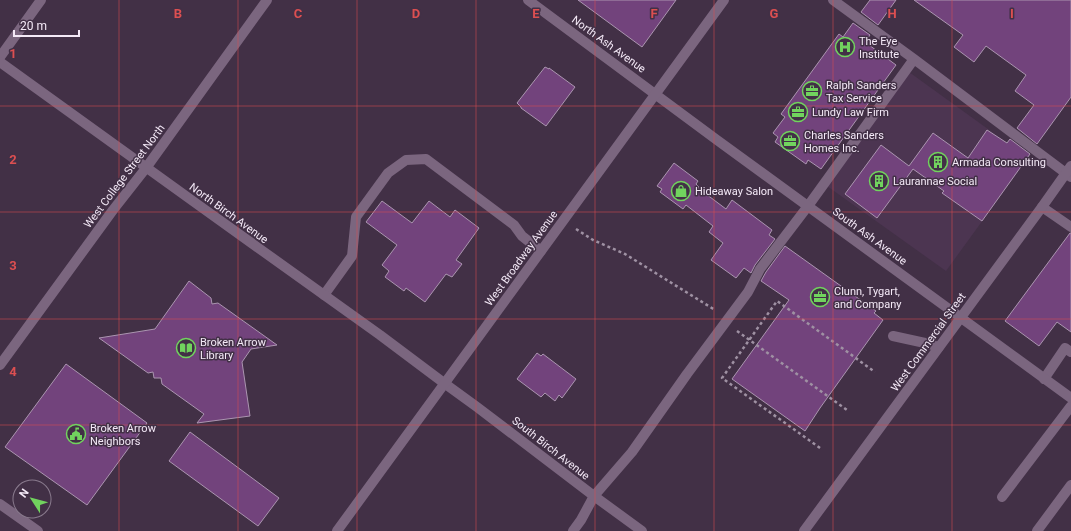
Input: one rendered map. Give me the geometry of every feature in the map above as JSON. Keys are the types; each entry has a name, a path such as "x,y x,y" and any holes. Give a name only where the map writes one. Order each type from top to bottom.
{"street":[{"path":"0,57 41,0"},
{"name":"West College Street North","path":"0,365 113,210 146,168 267,0"},
{"name":"North Ash Avenue","path":"528,0 655,94"},
{"name":"West Broadway Avenue","path":"337,531 724,0"},
{"path":"832,0 1069,172"},
{"path":"573,531 581,520 594,496 632,452 748,292 760,269 808,206 914,59"},
{"name":"North Birch Avenue","path":"0,62 380,335 444,383"},
{"name":"South Ash Avenue","path":"655,94 1071,398"},
{"path":"324,295 352,256 356,217 388,174 406,160 426,159 514,225 522,236 541,251"},
{"name":"West Commercial Street","path":"804,531 913,384 938,347 1069,172"},
{"path":"1042,207 1071,228"},
{"path":"893,336 938,347"},
{"path":"1044,378 1065,348 1071,352"},
{"name":"South Birch Avenue","path":"444,383 477,406 642,531"},
{"path":"1002,497 1071,406"},
{"path":"1037,531 1071,485"},
{"path":"0,504 38,531"}],"path":[{"path":"563,220 593,240 625,254 728,319 735,329 847,410"},
{"path":"820,448 722,378 777,301 875,372"}],"shaded area":[{"path":"909,72 1028,158 946,271 827,186"}],"building":[{"path":"578,0 676,0 642,47"},
{"path":"870,0 896,0 878,25 861,12"},
{"path":"914,0 1071,0 1071,97 1037,144 1017,128 1034,105 1015,91 1026,75 986,46 974,62 954,47 963,35"},
{"path":"853,23 870,35 865,42 896,65 821,169 808,160 806,164 775,142 778,137 773,133 785,117 781,114 839,34 843,37"},
{"path":"545,67 549,68 575,87 546,126 521,108 517,103"},
{"path":"987,130 1007,143 1010,139 1030,154 982,221 942,193 944,191 913,169 877,218 845,194 881,145 909,166 933,133 968,158"},
{"path":"674,163 698,181 696,184 699,187 698,188 726,209 732,200 772,230 769,235 775,239 755,265 751,273 744,268 736,278 711,260 723,243 709,232 713,226 686,205 683,209 660,192 662,189 657,186"},
{"path":"382,201 412,223 429,201 450,217 455,210 479,228 456,260 462,264 452,277 446,274 425,302 406,288 404,291 385,277 389,271 382,265 397,245 366,222"},
{"path":"1070,233 1071,332 1057,322 1039,346 1005,321"},
{"path":"785,246 876,311 874,313 883,320 805,431 732,379 789,300 761,281"},
{"name":"Broken Arrow Library","path":"189,281 211,298 212,304 218,303 277,345 251,349 242,362 250,416 197,423 204,414 162,384 161,378 154,378 153,372 148,373 99,338 155,329"},
{"path":"537,353 541,356 543,354 576,379 562,398 559,395 555,401 545,393 541,397 517,379"},
{"name":"Broken Arrow Neighbors","path":"66,364 147,423 87,505 5,447"},
{"path":"190,432 279,498 258,526 169,461"}],"place":[{"name":"The Eye Institute","path":"845,47"},
{"name":"Ralph Sanders Tax Service","path":"812,91"},
{"name":"Lundy Law Firm","path":"798,112"},
{"name":"Charles Sanders Homes Inc.","path":"790,141"},
{"name":"Armada Consulting","path":"938,162"},
{"name":"Laurannae Social","path":"879,181"},
{"name":"Hideaway Salon","path":"681,191"},
{"name":"Clunn, Tygart, and Company","path":"820,297"},
{"name":"Broken Arrow Library","path":"186,348"},
{"name":"Broken Arrow Neighbors","path":"76,434"}]}
